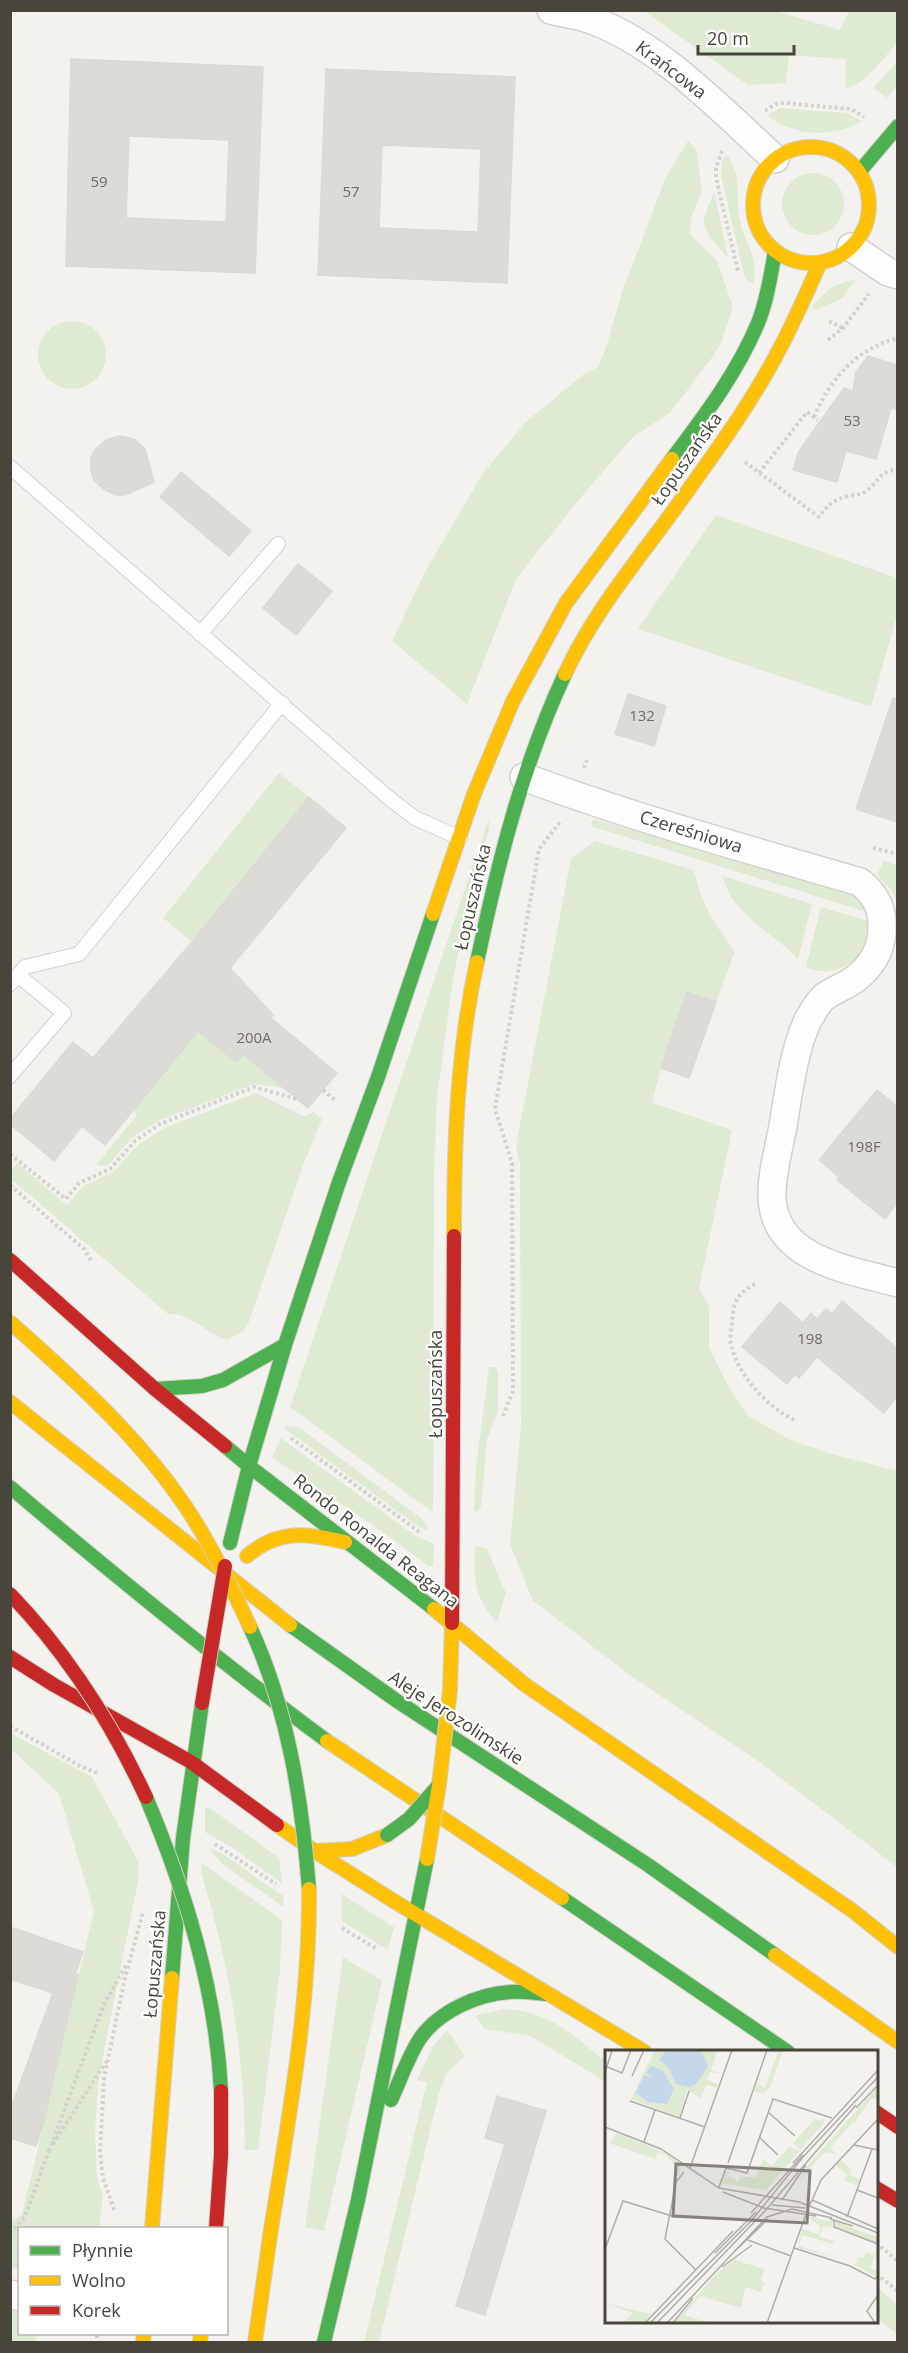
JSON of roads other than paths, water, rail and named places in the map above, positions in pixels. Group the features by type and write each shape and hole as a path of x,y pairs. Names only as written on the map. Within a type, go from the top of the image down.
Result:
{"main road":[{"path":"860,171 897,126"},
{"path":"799,148 826,149 849,161 860,171 868,196 869,210 866,224 851,247 837,257 820,263 796,262 775,251 759,234 752,199 759,177 775,159 799,148"},
{"name":"Łopuszańska","path":"249,1467 285,1345 339,1182 382,1066 474,794 513,701 566,603 598,555 720,395 744,354 759,321 775,251"},
{"name":"Łopuszańska","path":"452,1623 454,1146 461,1063 470,998 487,911 506,836 524,777 550,706 576,650 620,582 741,413 779,351 820,263"},
{"name":"Rondo Ronalda Reagana","path":"10,1260 155,1389 249,1467 452,1623 450,1690 439,1785 417,1915"},
{"path":"10,1322 112,1416 156,1467 193,1519 234,1591 258,1645 281,1710 294,1763 309,1880 309,1954 302,2024 255,2343"},
{"path":"155,1389 202,1386 223,1380 285,1345"},
{"name":"Aleje Jerozolimskie","path":"10,1402 307,1638 397,1701 648,1865 897,2042"},
{"path":"220,1588 249,1467"},
{"path":"10,1487 225,1665 352,1759 484,1845 785,2050"},
{"path":"220,1588 247,1556 267,1540 291,1535 317,1536 350,1543"},
{"name":"Łopuszańska","path":"152,2227 183,1838 220,1588"},
{"path":"10,1594 54,1645 108,1725 136,1778 160,1832 176,1877 206,1981 216,2034 221,2123 220,2183 216,2227"},
{"path":"452,1623 524,1684 853,1911 897,1947"},
{"path":"10,1657 31,1671 135,1728 193,1764 314,1851 642,2050"},
{"path":"314,1851 345,1851 368,1846 404,1825 439,1785"},
{"path":"324,2343 358,2200 417,1915"},
{"path":"371,2140 416,2048 426,2031 441,2018 481,1998 507,1991 552,1994"},
{"path":"878,2113 897,2127"},
{"path":"878,2189 897,2201"}],"street":[{"name":"Krańcowa","path":"551,10 583,17 651,51 710,100 775,159"},
{"path":"851,247 888,272 897,275"},
{"name":"Czereśniowa","path":"524,777 632,814 860,882 872,891 882,915 883,936 877,955 859,977 822,998 809,1019 800,1041 789,1090 772,1183 772,1200 777,1221 783,1231 804,1253 833,1265 897,1283"}],"lane":[{"path":"10,467 390,799 415,818 459,838"},
{"path":"200,634 278,544"},
{"path":"10,1076 64,1013 14,980 25,967 79,954 282,703"}]}
